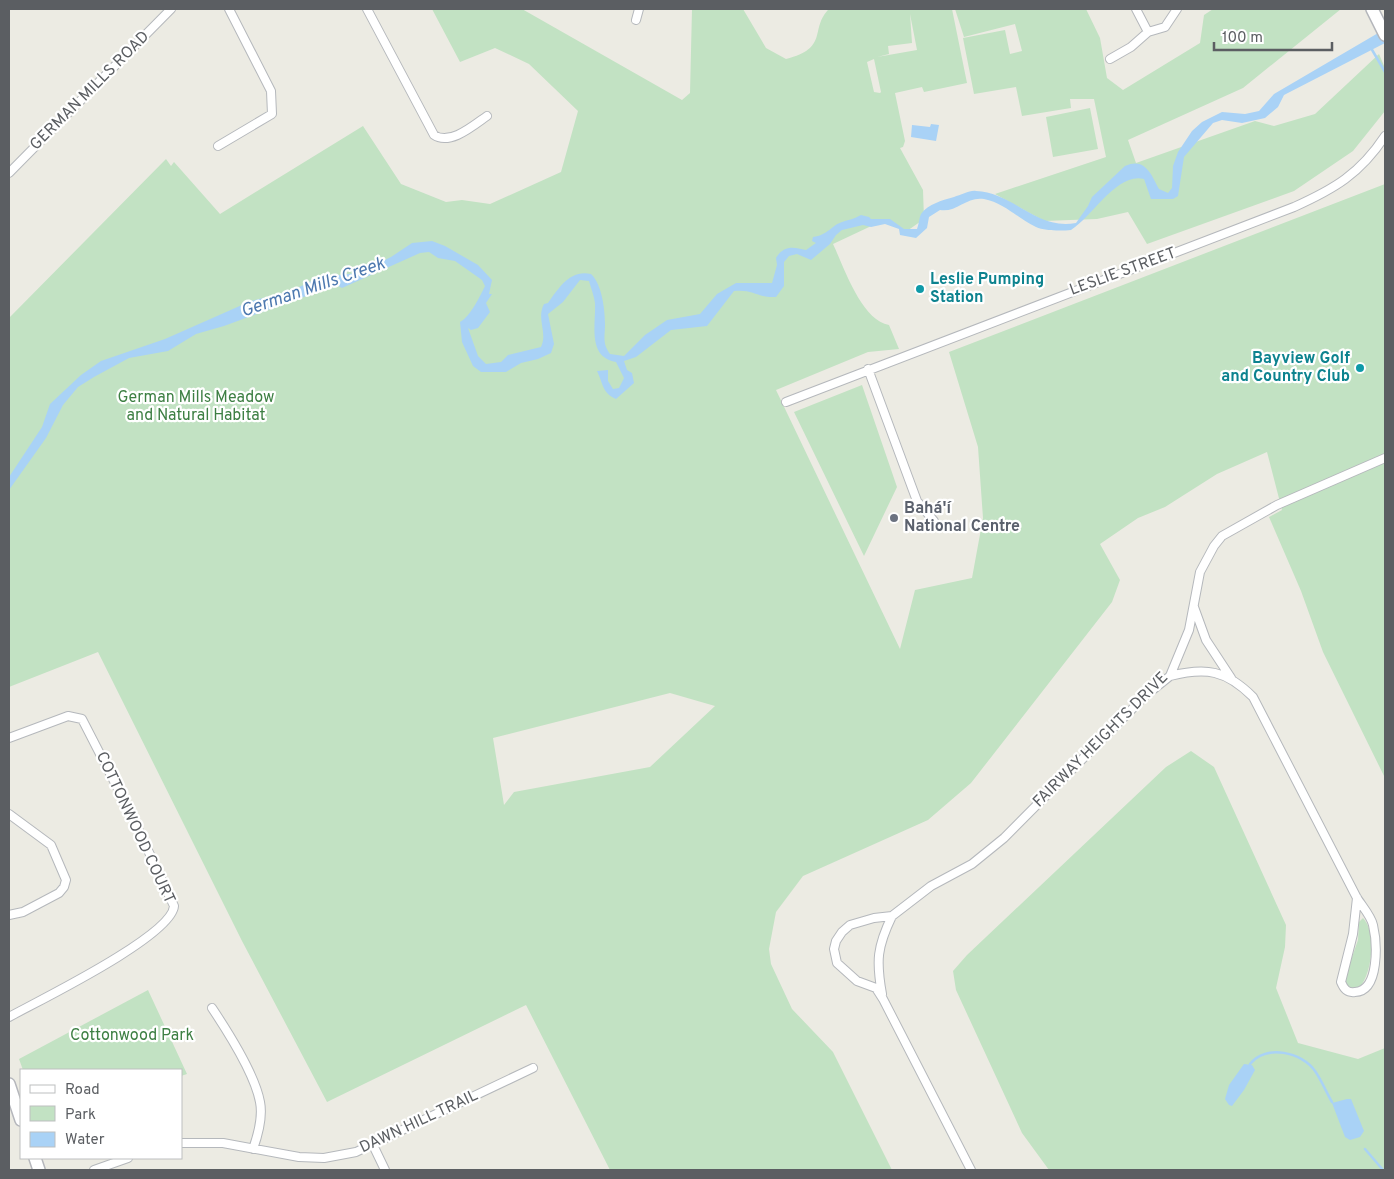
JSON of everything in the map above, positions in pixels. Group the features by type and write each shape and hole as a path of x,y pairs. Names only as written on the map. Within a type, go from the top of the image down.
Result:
{"main road":[{"path":"1372,9 1385,35"},
{"path":"9,1084 20,1117"}],"street":[{"name":"GERMAN MILLS ROAD","path":"9,173 171,9"},
{"path":"218,146 272,114 271,91 229,9"},
{"path":"368,9 434,135 440,139 448,139 487,116"},
{"path":"636,20 639,9"},
{"path":"1136,9 1148,32"},
{"path":"1110,59 1131,47 1148,32 1165,27 1177,9"},
{"name":"LESLIE STREET","path":"786,402 1300,204 1333,189 1350,177 1372,156 1385,136"},
{"path":"868,369 917,502 934,521"},
{"name":"FAIRWAY HEIGHTS DRIVE","path":"883,999 877,967 882,937 892,916 931,886 961,872 1004,838 1145,696 1170,676 1189,630 1200,572 1214,546 1222,536 1277,505 1385,458"},
{"path":"1193,605 1206,640 1234,681"},
{"path":"1170,676 1205,670 1216,672 1234,681 1253,697 1357,898 1373,923 1376,962 1369,985 1361,992 1350,993 1341,982 1353,934 1357,898"},
{"name":"COTTONWOOD COURT","path":"9,738 68,716 82,719 132,816 174,906 169,918 127,953 9,1017"},
{"path":"9,814 51,845 66,880 64,887 59,893 23,912 9,915"},
{"name":"FAIRWAY HEIGHTS DRIVE","path":"892,916 874,918 850,925 836,940 834,949 837,963 842,970 857,982 876,988 971,1170"},
{"path":"212,1008 226,1030 258,1093 261,1104 260,1117 253,1149"},
{"name":"DAWN HILL TRAIL","path":"182,1143 224,1142 299,1157 324,1158 356,1152 533,1068"},
{"path":"373,1145 385,1170"},
{"path":"94,1170 125,1159"}],"green space":[{"name":"German Mills Meadow and Natural Habitat","path":"432,9 522,9 682,100 690,93 692,9 743,9 766,48 786,59 800,55 814,44 823,16 829,9 952,9 967,83 924,92 922,87 895,93 905,141 903,147 900,148 923,190 924,219 907,231 884,220 833,244 848,278 862,303 879,321 889,325 899,349 868,352 776,390 900,649 915,590 972,578 983,518 978,447 949,352 1385,184 1385,778 1323,652 1301,591 1269,517 1282,510 1267,452 1217,474 1165,507 1138,518 1100,544 1120,580 1112,602 971,783 928,820 803,876 776,912 769,949 771,964 792,1009 833,1052 892,1170 610,1170 526,1005 327,1102 242,941 98,652 9,687 9,318 166,159 171,166 174,162 220,214 363,126 401,184 446,202 462,200 490,204 561,172 578,111 529,64 495,48 460,62","holes":["910,14 917,50 877,57 889,54 888,46 912,43","874,59 880,93 874,92 867,62","670,693 715,706 650,767 514,792 504,805 493,738"]},
{"path":"955,9 1086,9 1100,38 1107,78 1123,90 1200,43 1204,15 1213,9 1341,9 1243,88 1128,140 1136,163 1255,121 1274,126 1315,114 1379,54 1385,68 1385,111 1353,151 1294,191 1147,244 1128,212 1097,219 1044,221 995,194 1106,157 1094,99 1070,99 1071,108 1022,116 1016,87 974,94 963,38 1005,30 1010,54 1022,51 1015,24 964,37"},
{"path":"1090,108 1098,149 1053,157 1046,117"},
{"path":"862,385 897,487 864,556 794,412"},
{"path":"1191,751 1214,767 1286,925 1285,947 1276,988 1298,1043 1358,1059 1385,1048 1385,1170 1049,1170 1022,1133 956,990 953,971 967,955 1166,767"},
{"path":"1363,918 1370,933 1370,964 1359,988 1348,988 1345,984 1345,977 1358,940 1359,922"},
{"name":"Cottonwood Park","path":"148,990 187,1074 182,1076 182,1069 23,1069 19,1059"}],"water":[{"name":"German Mills Creek","path":"1385,29 1385,43 1284,95 1278,107 1265,118 1242,123 1222,120 1213,123 1184,157 1178,196 1173,199 1151,199 1144,179 1134,179 1124,182 1115,188 1071,230 1040,228 1029,224 992,201 978,199 951,209 940,210 929,217 927,228 916,238 900,235 899,229 885,224 871,227 863,225 842,230 830,244 811,260 797,254 789,256 784,262 784,286 776,297 746,291 734,291 707,326 671,330 636,357 624,361 627,370 632,373 634,383 616,399 605,391 597,371 608,370 608,381 613,389 619,388 624,378 616,362 607,359 597,347 594,330 595,303 589,281 580,280 563,302 548,314 554,344 551,353 538,359 521,363 506,372 481,372 473,366 462,342 460,322 471,311 481,295 485,286 482,280 455,261 438,258 429,252 420,253 342,288 335,284 326,284 309,295 224,326 196,334 168,351 129,358 94,377 78,387 63,405 46,438 9,490 9,477 42,427 50,404 81,375 101,361 165,339 251,301 291,291 320,277 358,273 391,257 412,243 432,241 445,246 478,265 492,280 489,294 492,294 486,303 490,312 478,328 471,330 468,328 478,356 486,364 501,362 508,355 541,347 543,336 541,315 544,304 548,303 566,281 577,274 584,273 591,274 598,284 604,312 604,336 607,350 610,354 624,356 645,335 667,320 700,314 717,294 736,283 772,283 777,265 776,258 782,251 789,248 806,250 816,243 812,241 813,237 822,234 838,223 861,215 871,219 890,219 904,229 917,229 921,214 932,205 974,191 989,193 1002,198 1049,222 1062,224 1076,223 1092,197 1125,166 1132,164 1142,165 1146,168 1159,189 1168,193 1172,188 1173,166 1178,152 1192,131 1202,122 1222,112 1245,114 1259,111 1274,94"},
{"path":"931,124 939,125 936,141 911,137 912,125 930,127"},
{"path":"1244,1064 1252,1065 1255,1070 1232,1106 1225,1099 1229,1085"},
{"path":"1351,1099 1364,1131 1360,1137 1350,1140 1345,1137 1332,1103"}],"waterway":[{"path":"1371,48 1385,72"},
{"path":"1250,1064 1257,1058 1274,1052 1293,1055 1302,1059 1315,1071 1332,1102"},
{"path":"1365,1149 1383,1170"}],"place":[{"name":"Leslie Pumping Station","path":"920,289"},
{"name":"Bayview Golf and Country Club","path":"1360,368"},
{"name":"Bahá'í National Centre","path":"894,518"}]}
